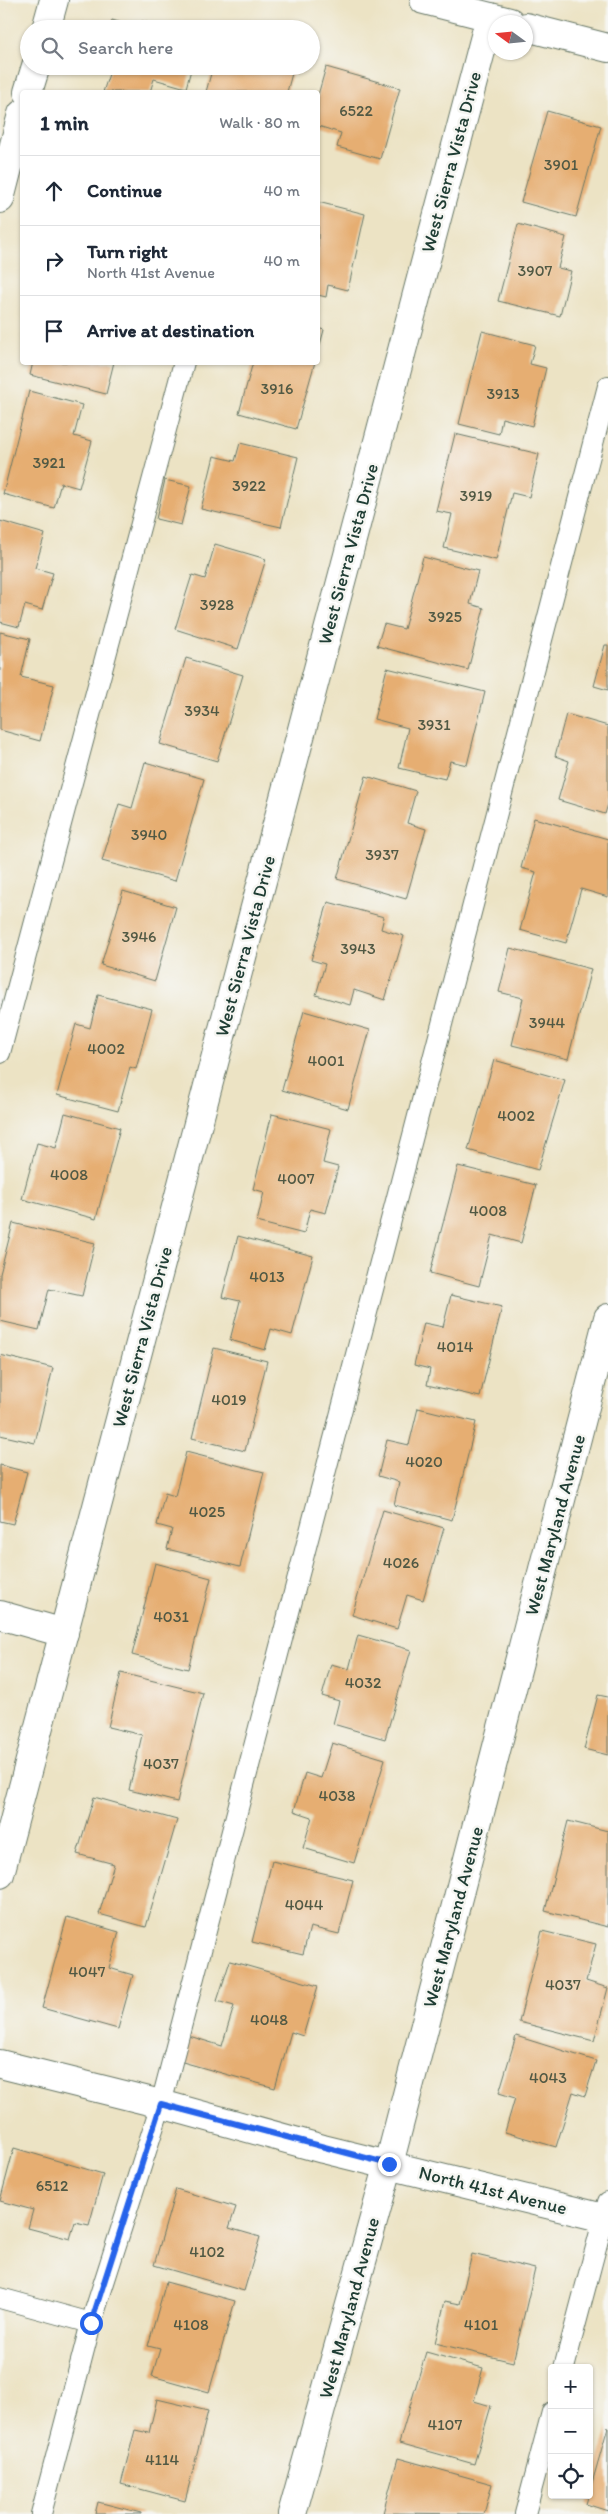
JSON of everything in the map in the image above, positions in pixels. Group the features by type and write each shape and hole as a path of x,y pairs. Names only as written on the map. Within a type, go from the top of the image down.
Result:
{"street":[{"path":"48,20 54,0"},
{"path":"424,0 488,17"},
{"path":"533,28 608,48"},
{"name":"West Sierra Vista Drive","path":"0,1874 489,60"},
{"path":"29,90 33,75"},
{"path":"0,199 20,129"},
{"name":"West Maryland Avenue","path":"292,2514 389,2164 608,1318"},
{"path":"0,1616 64,1633"},
{"name":"North 41st Avenue","path":"0,2064 389,2164 606,2213"}],"lane":[{"path":"0,1053 183,365"},
{"path":"41,2514 91,2323 161,2104 608,386"},
{"path":"565,2364 606,2213"},
{"path":"0,2298 91,2323"},
{"path":"525,2514 548,2427"}],"building":[{"path":"326,67 400,88 380,159 337,147 341,133 320,127 319,90"},
{"path":"109,75 190,75 186,88 154,79 151,90 104,90"},
{"path":"211,75 292,75 288,90 207,90"},
{"path":"547,111 601,126 576,217 521,202"},
{"path":"320,203 365,214 348,290 328,285 326,297 320,296"},
{"path":"518,224 566,237 558,268 571,271 560,316 498,301"},
{"path":"320,329 324,330 320,345"},
{"path":"482,331 535,345 530,364 546,368 532,426 502,418 499,434 459,424"},
{"path":"32,365 113,365 106,394 30,375"},
{"path":"252,365 314,365 296,429 239,413"},
{"path":"29,391 82,405 74,436 92,441 79,488 61,483 54,508 3,494"},
{"path":"455,434 539,454 529,497 512,493 496,560 444,548 452,514 436,511"},
{"path":"240,443 298,457 281,527 201,509 214,456 235,461"},
{"path":"165,480 191,486 181,525 156,519"},
{"path":"0,521 45,534 35,568 53,573 42,610 25,605 19,627 0,622"},
{"path":"215,544 266,559 238,649 175,629 192,575 205,579"},
{"path":"423,557 478,571 470,604 484,608 468,670 377,646 384,624 404,629"},
{"path":"0,632 30,639 21,677 54,685 40,741 0,730"},
{"path":"605,645 608,645 608,690 594,686"},
{"path":"186,658 243,675 217,761 160,744"},
{"path":"387,668 485,692 467,765 450,761 445,779 399,768 408,728 374,719"},
{"path":"566,714 608,726 608,804 605,814 558,800 569,761 555,756"},
{"path":"145,762 204,779 175,881 102,861 119,804 132,808"},
{"path":"366,776 416,791 407,823 426,829 406,899 337,879"},
{"path":"534,818 608,839 608,897 581,889 566,943 520,930 536,872 521,868"},
{"path":"123,891 176,907 155,981 101,965"},
{"path":"328,902 384,917 381,929 404,936 385,1000 354,990 350,1005 316,995 325,964 311,960"},
{"path":"510,948 591,969 568,1059 512,1045 523,998 499,992"},
{"path":"98,995 152,1009 136,1069 130,1067 118,1111 57,1095 76,1024 90,1028"},
{"path":"304,1011 370,1030 348,1109 282,1090"},
{"path":"494,1060 565,1080 538,1170 468,1150"},
{"path":"65,1113 120,1128 96,1219 22,1199 37,1143 56,1148"},
{"path":"272,1114 331,1129 323,1163 338,1167 326,1213 310,1209 304,1234 257,1222 264,1192 253,1189"},
{"path":"458,1166 536,1185 521,1243 492,1235 479,1286 430,1273"},
{"path":"13,1223 95,1243 82,1296 49,1289 39,1330 0,1321 0,1274"},
{"path":"238,1236 313,1256 292,1335 271,1329 265,1350 230,1340 240,1301 222,1297"},
{"path":"451,1295 502,1307 480,1397 427,1385 430,1369 414,1365 424,1323 443,1327"},
{"path":"214,1348 267,1361 245,1451 192,1438"},
{"path":"0,1355 53,1368 35,1443 0,1435"},
{"path":"418,1408 476,1422 452,1520 394,1505 399,1482 378,1476 387,1440 409,1445"},
{"path":"186,1452 264,1472 240,1567 167,1549 172,1529 157,1525 165,1493 175,1496"},
{"path":"0,1465 27,1472 13,1524 0,1521"},
{"path":"383,1510 444,1528 423,1600 407,1595 397,1629 352,1615"},
{"path":"155,1563 211,1578 188,1669 132,1655"},
{"path":"358,1635 411,1650 385,1739 333,1724 339,1701 322,1696 331,1664 349,1669"},
{"path":"121,1673 203,1693 177,1802 129,1790 142,1735 108,1727"},
{"path":"598,1695 608,1697 608,1755 584,1749"},
{"path":"332,1743 385,1759 354,1863 303,1848 312,1817 294,1811 305,1773 321,1778"},
{"path":"94,1797 177,1820 146,1927 99,1914 114,1864 77,1854"},
{"path":"568,1821 608,1831 608,1927 545,1911"},
{"path":"272,1861 353,1880 339,1934 310,1927 303,1954 252,1942"},
{"path":"67,1917 119,1932 109,1968 133,1975 118,2029 42,2008"},
{"path":"542,1931 596,1944 586,1981 608,1988 594,2041 519,2022"},
{"path":"230,1961 318,1986 303,2036 291,2032 275,2088 179,2061 186,2035 222,2046 234,2006 217,2001"},
{"path":"516,2036 596,2061 585,2096 573,2092 556,2147 505,2132 515,2098 499,2093"},
{"path":"14,2148 103,2174 89,2225 75,2222 70,2239 28,2228 33,2210 0,2201"},
{"path":"176,2189 236,2207 229,2228 260,2237 244,2291 154,2265"},
{"path":"472,2254 535,2269 513,2362 435,2343 445,2301 460,2304"},
{"path":"166,2282 235,2301 209,2392 152,2376 160,2349 148,2346"},
{"path":"426,2352 483,2368 474,2401 491,2406 474,2464 399,2443"},
{"path":"157,2399 208,2411 185,2501 121,2484 135,2430 149,2433"},
{"path":"608,2427 608,2511 586,2504 587,2499 593,2499 593,2480"},
{"path":"398,2458 492,2484 484,2514 383,2513"},
{"path":"98,2502 141,2513 141,2514 95,2514"}],"route":[{"path":"91,2323 161,2104 389,2164"}]}
